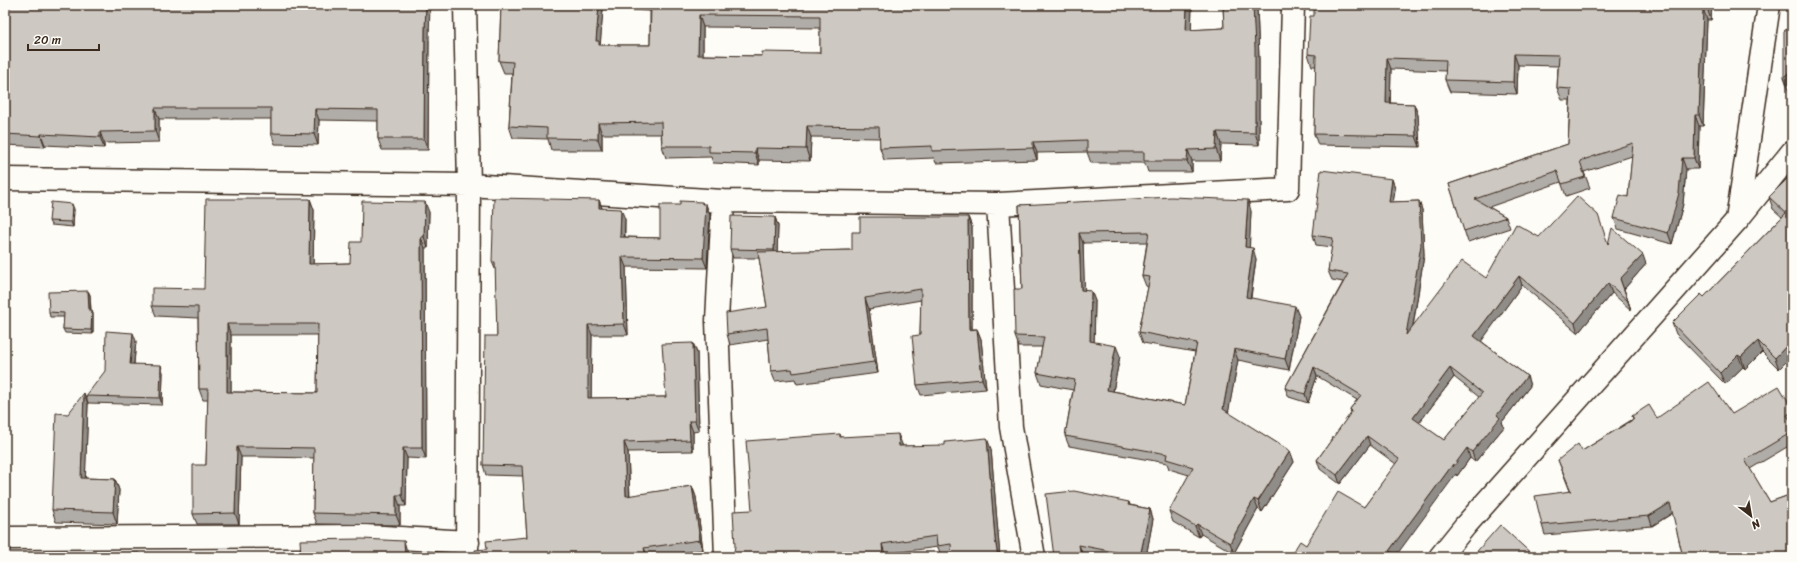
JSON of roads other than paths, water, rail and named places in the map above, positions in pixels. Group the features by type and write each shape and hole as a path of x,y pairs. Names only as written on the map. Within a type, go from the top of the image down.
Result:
{"street":[{"path":"5,538 366,536 468,549 469,185 465,5"},
{"path":"510,195 723,201 998,204 1288,189 1293,5"},
{"path":"1737,220 1769,5"},
{"path":"1440,557 1465,526 1737,220 1792,152"},
{"path":"5,179 469,185 723,201"},
{"path":"998,204 1125,183"},
{"path":"723,201 717,321 726,557"},
{"path":"998,204 1011,427 1034,557"}]}
